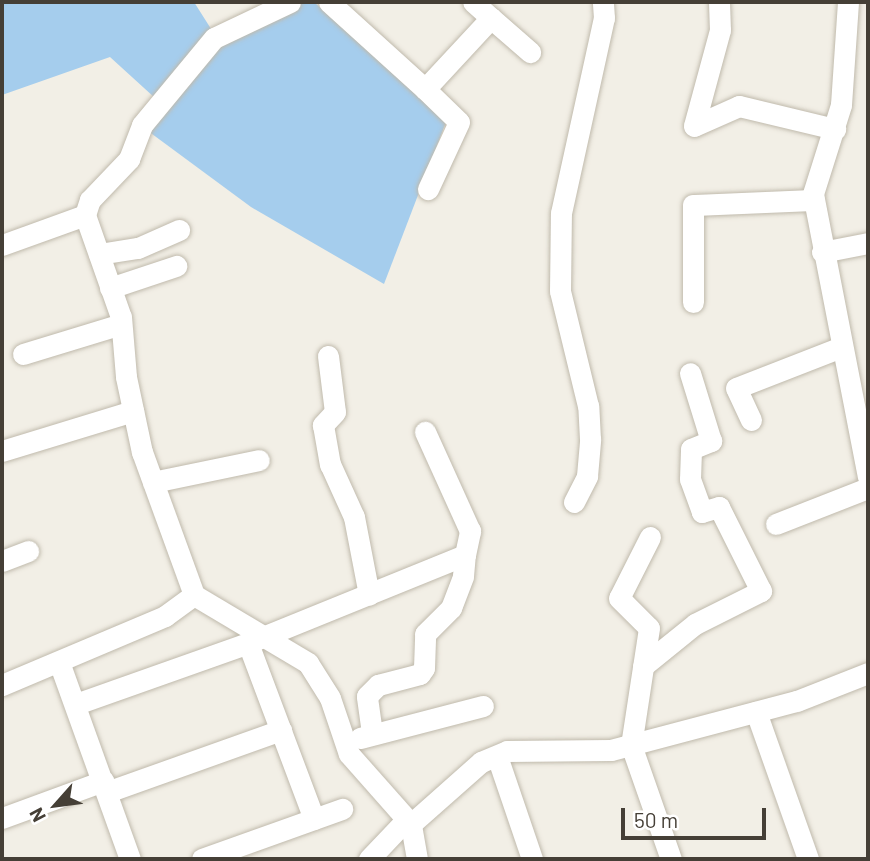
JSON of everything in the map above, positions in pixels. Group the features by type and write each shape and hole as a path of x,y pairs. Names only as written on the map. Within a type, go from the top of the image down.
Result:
{"street":[{"path":"290,2 214,38 142,125 130,159 90,200 85,215 121,324 133,411 153,482 194,595 256,640 308,663 320,677 346,746 409,821 417,859"},
{"path":"329,2 459,122 428,189"},
{"path":"473,2 530,52"},
{"path":"574,502 587,476 590,439 588,406 560,291 561,213 604,18 603,2"},
{"path":"719,2 720,30 694,125 738,106 835,129"},
{"path":"848,2 841,105 835,129 820,163 814,200 841,347 859,392 868,477"},
{"path":"425,89 491,18"},
{"path":"693,302 693,205 814,200"},
{"path":"2,245 85,215"},
{"path":"99,254 138,248 179,230"},
{"path":"822,252 868,243"},
{"path":"110,288 176,266"},
{"path":"23,355 121,324"},
{"path":"751,420 736,388 841,347"},
{"path":"328,356 335,412 323,425 330,464 354,517 369,595"},
{"path":"643,666 695,624 761,591 719,507 702,512 690,479 691,449 711,441 690,373"},
{"path":"2,451 133,411"},
{"path":"372,733 366,696 378,685 420,674 425,668 425,634 451,608 463,576 470,531 426,456 425,432"},
{"path":"153,482 259,460"},
{"path":"775,524 868,488"},
{"path":"650,537 619,598 649,628 631,744 671,859"},
{"path":"2,561 28,551"},
{"path":"76,704 256,640 465,555"},
{"path":"2,685 59,662 99,641 165,616 194,595"},
{"path":"256,640 281,730 314,819"},
{"path":"59,662 130,859"},
{"path":"369,859 409,821 481,762 497,756 631,744 756,712 868,673"},
{"path":"346,746 372,733 483,706"},
{"path":"756,712 808,859"},
{"path":"2,818 281,730"},
{"path":"497,756 532,859"},
{"path":"202,859 342,809"}],"water":[{"path":"2,2 194,2 213,32 155,98 110,57 2,95"},
{"path":"303,2 314,2 446,122 384,284 251,207 148,131 216,44"}]}
